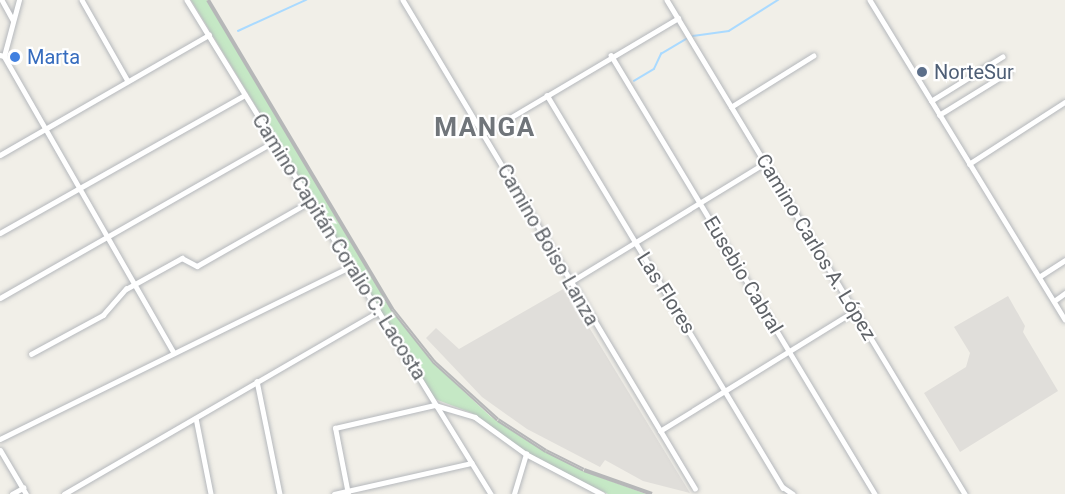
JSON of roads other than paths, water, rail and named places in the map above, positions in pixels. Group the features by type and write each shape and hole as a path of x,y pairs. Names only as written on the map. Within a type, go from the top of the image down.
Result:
{"street":[{"path":"10,0 3,2 14,20"},
{"path":"19,0 2,56 174,353"},
{"path":"81,0 128,81"},
{"name":"Camino Capitán Coralio C. Lacosta","path":"187,0 349,267 491,494"},
{"name":"Camino Boiso Lanza","path":"403,0 569,283 695,488"},
{"name":"Camino Carlos A. López","path":"667,0 965,494"},
{"path":"870,0 1065,319"},
{"path":"483,134 611,55 678,18"},
{"path":"0,155 209,35"},
{"name":"Eusebio Cabral","path":"611,55 875,494"},
{"path":"731,107 813,56"},
{"path":"931,101 1002,57"},
{"path":"939,115 1009,72"},
{"path":"0,233 245,94"},
{"name":"Las Flores","path":"547,95 787,491 793,494"},
{"path":"969,164 1065,102"},
{"path":"0,298 274,142"},
{"path":"569,283 765,164"},
{"path":"31,354 104,315 134,284 184,257 197,266 310,201"},
{"path":"1039,277 1065,260"},
{"path":"0,439 349,267"},
{"path":"1054,301 1065,293"},
{"path":"660,430 856,310"},
{"path":"64,494 378,312"},
{"path":"257,381 280,494"},
{"path":"347,493 335,428 435,405 469,414 526,454 602,494"},
{"path":"196,418 211,494"},
{"path":"0,450 25,491 12,494"},
{"path":"514,494 526,454"},
{"path":"334,494 472,464"}],"waterway":[{"path":"238,31 306,0"},
{"path":"693,36 729,31 778,0"},
{"path":"634,81 654,69 661,54 686,39"}],"railway":[{"path":"208,0 392,309 434,362 498,420 546,451 584,470 652,494"}],"place":[{"name":"Marta","path":"15,57"},
{"name":"NorteSur","path":"922,72"}],"district":[{"name":"MANGA","path":"485,128"}]}
